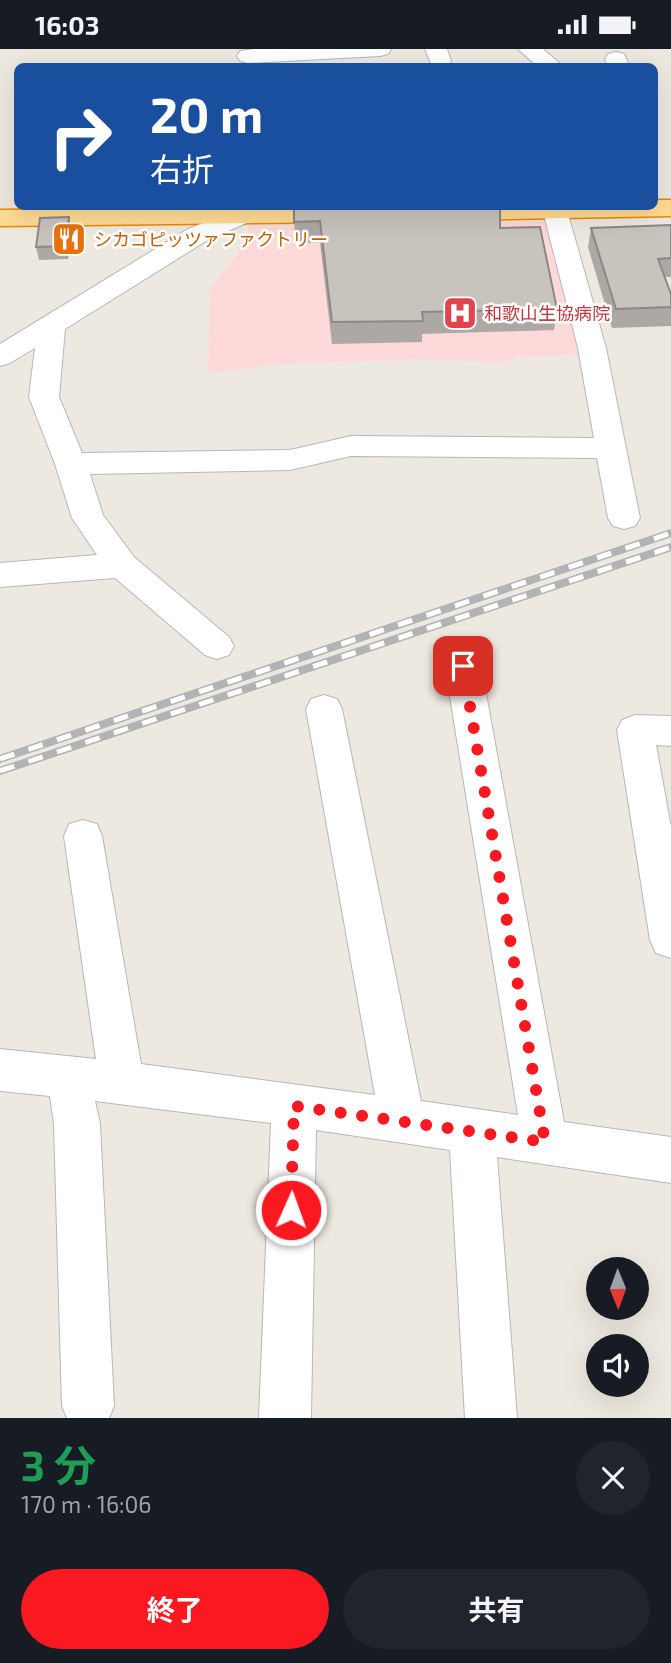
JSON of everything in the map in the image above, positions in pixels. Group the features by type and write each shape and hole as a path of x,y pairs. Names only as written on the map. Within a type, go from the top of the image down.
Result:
{"highway":[{"path":"422,213 537,210"},
{"path":"0,218 244,211 368,213"}],"street":[{"path":"248,57 380,49"},
{"path":"529,49 547,63"},
{"path":"575,210 592,348 624,518"},
{"path":"0,357 197,235 244,211"},
{"path":"51,327 44,397 71,464 88,518 122,565 217,646"},
{"path":"71,464 290,460 351,446 611,448"},
{"path":"0,575 122,565"},
{"path":"463,666 545,1142"},
{"path":"324,709 402,1120"},
{"path":"671,731 635,730 671,940"},
{"path":"83,836 122,1084"},
{"path":"0,1070 402,1120 671,1160"},
{"path":"69,1077 77,1124 88,1406"},
{"path":"285,1418 294,1106"},
{"path":"472,1131 491,1418"}],"shaded area":[{"name":"和歌山生協病院","path":"553,221 581,355 518,357 506,362 414,359 283,364 208,373 210,288 245,244 249,226"}],"building":[{"path":"294,210 500,210 500,228 540,227 557,309 422,312 423,321 332,322 320,221 294,222"},
{"path":"69,217 65,246 36,247 40,218"},
{"path":"671,225 671,258 658,259 671,294 671,307 616,309 591,228"}],"railway":[{"path":"0,759 671,533"},
{"path":"0,771 671,547"}],"place":[{"name":"シカゴピッツァファクトリー","path":"69,239"},
{"name":"和歌山生協病院","path":"460,313"}],"route":[{"path":"291,1210 294,1106 545,1142 463,666"}]}
